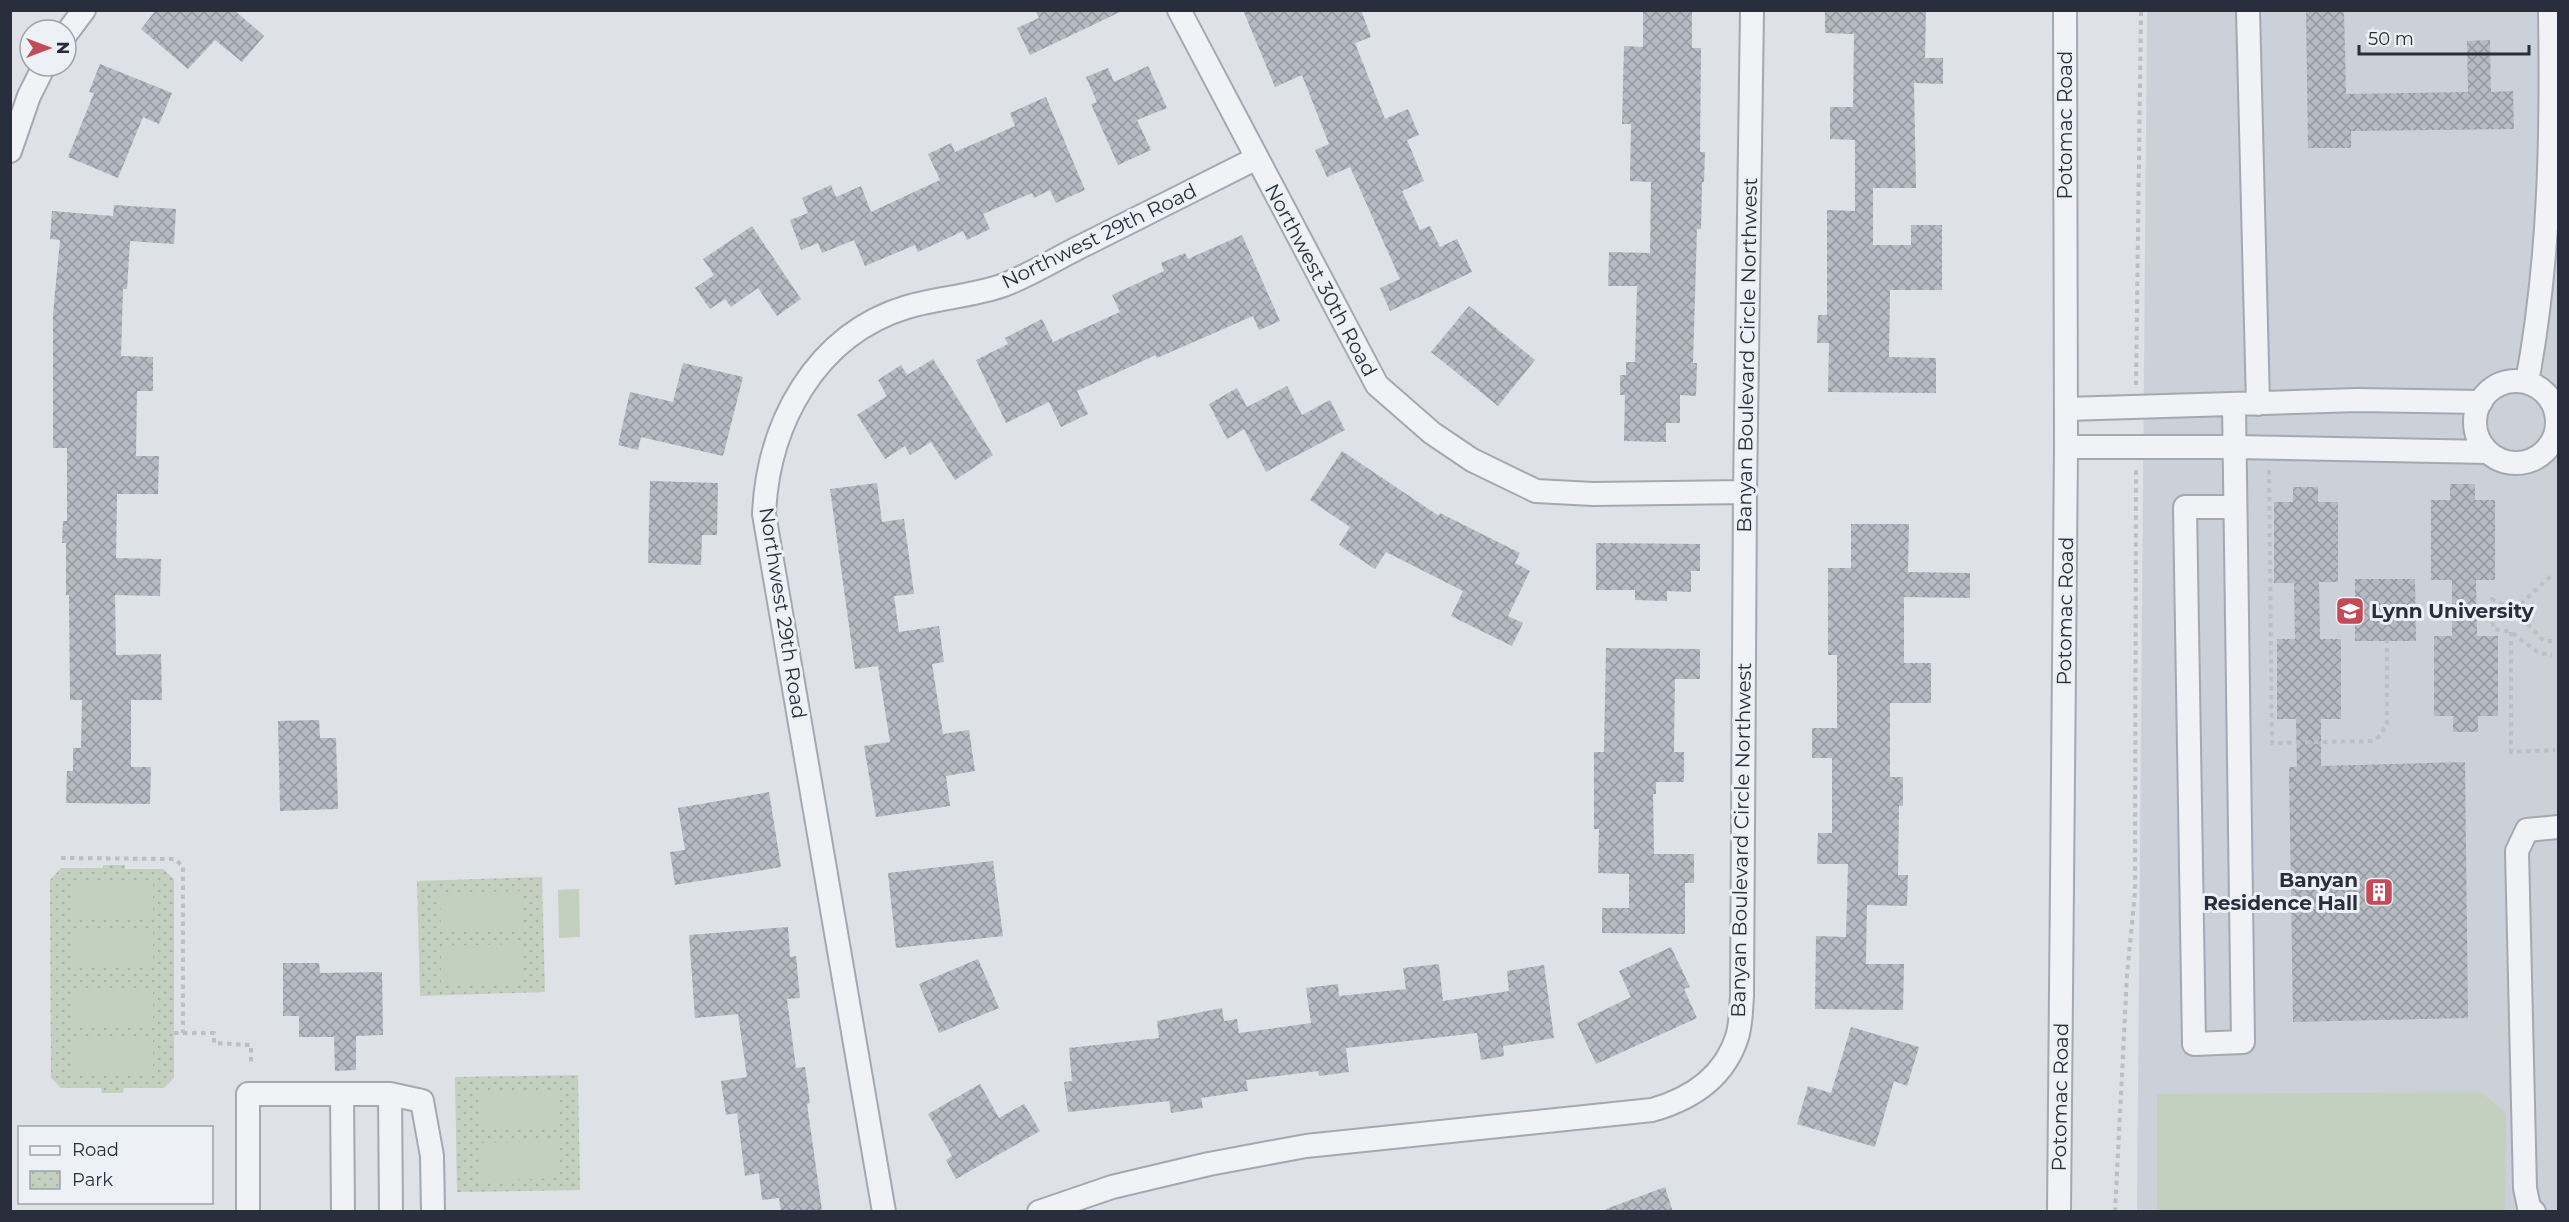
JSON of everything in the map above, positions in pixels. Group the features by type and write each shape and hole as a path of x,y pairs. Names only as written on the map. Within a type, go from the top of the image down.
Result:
{"street":[{"name":"Northwest 30th Road","path":"1179,10 1377,385 1432,434 1472,460 1536,491 1593,494 1745,492"},
{"name":"Banyan Boulevard Circle Northwest","path":"1039,1212 1122,1185 1209,1164 1306,1146 1652,1110 1681,1100 1711,1080 1728,1058 1738,1036 1742,996 1745,492 1752,10"},
{"name":"Potomac Road","path":"2059,1212 2066,447 2065,10"},
{"path":"2248,10 2258,404"},
{"path":"2527,382 2540,306 2549,188 2552,104 2550,10"},
{"path":"10,151 29,96 38,78"},
{"name":"Northwest 29th Road","path":"884,1212 764,514 768,471 776,438 798,392 813,372 843,341 871,321 906,308 1004,285 1257,158"},
{"path":"2066,447 2235,447 2488,452 2512,463 2538,457 2555,436 2558,423 2555,410 2549,397 2540,388 2527,382 2514,381 2500,384 2489,391 2476,415 2476,428 2488,452"},
{"path":"2066,410 2357,400 2481,402"},
{"path":"2234,405 2243,1042 2194,1044 2185,507 2235,507"},
{"path":"2534,1212 2529,1207 2525,1188 2517,851 2527,830 2559,827"},
{"path":"248,1212 248,1094 390,1094 422,1101 432,1156 432,1212"},
{"path":"342,1094 343,1212"},
{"path":"390,1094 391,1212"}],"path":[{"path":"2136,396 2141,10"},
{"path":"2115,1212 2127,975 2135,892 2136,466 2147,466"},
{"path":"2269,468 2272,743 2372,741 2380,736 2387,723 2387,641"},
{"path":"2514,610 2551,576"},
{"path":"2552,641 2544,641 2514,610 2492,599 2493,629 2511,632 2539,653 2552,655"},
{"path":"2511,632 2511,752 2555,750"},
{"path":"60,858 174,860 183,866 183,1033"},
{"path":"174,1033 214,1033 214,1043 251,1045 251,1062"}],"shaded area":[{"name":"Lynn University","path":"2147,11 2558,11 2558,1211 2137,1211"}],"green space":[{"path":"103,865 125,865 125,869 163,869 174,879 174,1078 164,1088 124,1088 123,1093 102,1093 101,1088 61,1088 51,1078 50,880 61,868 103,868"},
{"path":"542,877 545,992 420,996 417,881"},
{"path":"72,881 153,881 153,918 72,918"},
{"path":"579,889 580,937 559,938 558,890"},
{"path":"521,891 521,930 441,931 440,893"},
{"path":"153,930 153,967 73,968 73,931"},
{"path":"521,944 522,982 441,984 441,946"},
{"path":"73,988 153,988 153,1026 73,1026"},
{"path":"73,1038 153,1038 153,1075 73,1075"},
{"path":"578,1075 580,1190 457,1192 455,1077"},
{"path":"558,1090 559,1127 479,1129 478,1092"},
{"path":"2481,1092 2506,1113 2505,1211 2157,1211 2157,1094"},
{"path":"559,1141 560,1178 480,1181 479,1143"}],"building":[{"path":"156,10 234,10 264,36 242,62 215,40 188,69 141,29"},
{"path":"1035,10 1124,10 1030,55 1017,28 1039,18"},
{"path":"1243,10 1361,10 1371,37 1355,43 1385,119 1408,109 1419,135 1407,140 1424,181 1402,191 1420,230 1430,226 1440,247 1457,239 1472,272 1390,311 1380,288 1400,279 1350,167 1327,177 1315,150 1329,144 1302,75 1275,87"},
{"path":"1643,10 1692,10 1692,48 1701,48 1700,152 1705,152 1701,229 1697,229 1693,363 1697,363 1696,396 1680,395 1680,423 1666,423 1666,442 1624,441 1625,395 1620,395 1620,375 1626,375 1626,362 1635,362 1637,286 1608,286 1609,252 1650,253 1651,182 1630,181 1631,124 1622,124 1624,46 1643,47"},
{"path":"1825,10 1926,10 1925,58 1943,58 1943,84 1914,83 1916,188 1873,188 1873,245 1911,245 1911,225 1942,225 1942,290 1890,290 1889,357 1936,358 1936,393 1828,392 1829,343 1817,343 1818,315 1827,315 1827,210 1855,211 1855,140 1830,139 1830,107 1853,107 1854,34 1825,33"},
{"path":"2306,10 2344,10 2346,94 2468,92 2467,41 2490,40 2491,92 2513,91 2514,129 2351,131 2351,148 2308,148"},
{"path":"100,64 172,93 159,124 143,117 118,178 68,157 94,93 89,92"},
{"path":"1148,66 1167,108 1137,120 1151,150 1118,165 1091,104 1097,102 1086,77 1108,68 1114,82"},
{"path":"1046,97 1085,190 1056,203 1050,190 1034,198 1032,193 983,214 990,229 967,240 963,231 918,252 915,245 865,266 854,240 822,253 818,243 801,250 790,220 808,213 802,198 831,185 836,197 861,186 871,212 940,180 928,154 951,143 955,152 1015,126 1010,113"},
{"path":"114,205 176,209 174,244 130,241 127,289 123,289 121,356 153,357 153,391 137,391 136,456 159,456 158,494 117,494 116,558 161,559 160,596 115,595 116,655 161,654 162,700 131,700 131,767 151,767 150,804 66,803 67,771 73,771 73,748 81,748 82,700 70,700 69,595 66,595 66,543 62,543 63,521 67,521 67,448 53,448 53,314 60,240 50,239 52,211 113,216"},
{"path":"752,226 801,299 777,316 758,288 731,307 725,299 710,309 695,288 714,275 703,259"},
{"path":"1242,235 1280,321 1259,330 1253,316 1157,358 1156,355 1077,391 1088,414 1061,427 1049,402 1006,423 976,360 1008,344 1005,338 1042,319 1053,342 1120,312 1112,295 1164,271 1161,263 1185,253 1188,259"},
{"path":"1469,306 1535,360 1498,406 1431,352"},
{"path":"933,359 993,455 955,480 931,442 910,455 905,446 885,459 857,415 887,396 878,380 901,365 907,375"},
{"path":"683,363 743,377 723,456 641,437 638,450 618,445 630,392 673,402"},
{"path":"1287,386 1302,415 1330,400 1345,430 1266,472 1244,429 1227,439 1209,404 1237,388 1247,407"},
{"path":"1342,451 1439,516 1440,513 1520,553 1515,563 1530,571 1508,616 1523,623 1512,646 1451,616 1463,591 1386,552 1375,569 1339,545 1350,527 1310,500"},
{"path":"650,481 718,483 717,535 702,535 701,565 648,563"},
{"path":"877,483 882,522 904,519 914,594 894,596 899,632 939,626 944,662 932,664 943,734 969,730 975,771 946,776 950,806 876,817 864,746 890,742 878,666 855,669 830,489"},
{"path":"2450,484 2475,484 2475,500 2495,500 2495,580 2476,580 2477,636 2498,636 2498,716 2478,716 2478,732 2453,732 2453,716 2434,716 2434,636 2452,636 2452,580 2431,580 2431,500 2450,500"},
{"name":"Banyan Residence Hall","path":"2293,487 2318,487 2318,502 2338,502 2338,582 2319,582 2320,639 2341,639 2341,719 2321,719 2321,766 2465,762 2468,1018 2293,1022 2289,767 2297,767 2296,719 2277,719 2277,639 2295,639 2294,583 2274,583 2274,502 2293,502"},
{"path":"1851,524 1909,524 1908,572 1970,573 1970,598 1904,597 1904,663 1931,663 1931,703 1890,703 1890,777 1903,777 1903,806 1899,806 1898,875 1908,875 1907,906 1867,905 1866,964 1904,964 1903,1010 1815,1009 1816,936 1846,937 1848,864 1817,864 1818,833 1832,833 1832,758 1812,758 1812,728 1837,728 1837,655 1828,655 1828,568 1851,568"},
{"path":"1596,543 1700,544 1700,571 1691,571 1691,592 1667,591 1667,601 1635,600 1635,590 1596,590"},
{"path":"2355,579 2415,579 2416,641 2355,641"},
{"path":"1606,648 1700,649 1700,679 1675,679 1674,752 1684,752 1684,782 1656,782 1656,794 1653,794 1654,854 1694,854 1694,883 1685,883 1685,934 1602,933 1602,908 1629,908 1629,874 1598,873 1599,829 1594,829 1594,752 1604,752"},
{"path":"319,720 320,738 336,738 338,809 280,811 278,721"},
{"path":"769,792 781,867 675,885 670,852 685,850 678,808"},
{"path":"993,861 1003,936 896,948 888,873"},
{"path":"788,927 790,957 796,956 800,998 787,999 796,1068 805,1067 810,1103 807,1104 822,1210 812,1212 781,1212 779,1198 762,1200 759,1173 745,1176 737,1113 726,1115 721,1081 747,1077 738,1014 695,1018 689,935"},
{"path":"1671,947 1690,987 1684,989 1697,1018 1596,1064 1577,1023 1631,997 1619,971"},
{"path":"978,959 999,1008 939,1033 919,984"},
{"path":"283,963 319,963 320,973 382,972 383,1035 356,1036 356,1070 335,1071 334,1037 299,1037 299,1016 283,1016"},
{"path":"1439,964 1443,1001 1509,991 1507,971 1544,965 1554,1038 1503,1046 1504,1056 1481,1060 1477,1033 1346,1048 1349,1072 1319,1076 1318,1071 1246,1080 1248,1091 1201,1098 1203,1108 1171,1113 1169,1101 1068,1112 1064,1082 1072,1081 1069,1048 1159,1038 1157,1021 1222,1008 1224,1021 1237,1019 1239,1033 1311,1023 1306,988 1338,984 1339,996 1406,989 1403,968"},
{"path":"1851,1027 1919,1047 1907,1086 1894,1081 1875,1147 1797,1124 1808,1086 1831,1093"},
{"path":"980,1084 999,1118 1024,1104 1040,1131 956,1179 946,1160 952,1156 928,1114"},
{"path":"1665,1187 1673,1212 1607,1212 1606,1209"}],"place":[{"name":"Lynn University","path":"2350,611"},
{"name":"Banyan Residence Hall","path":"2379,892"}]}
